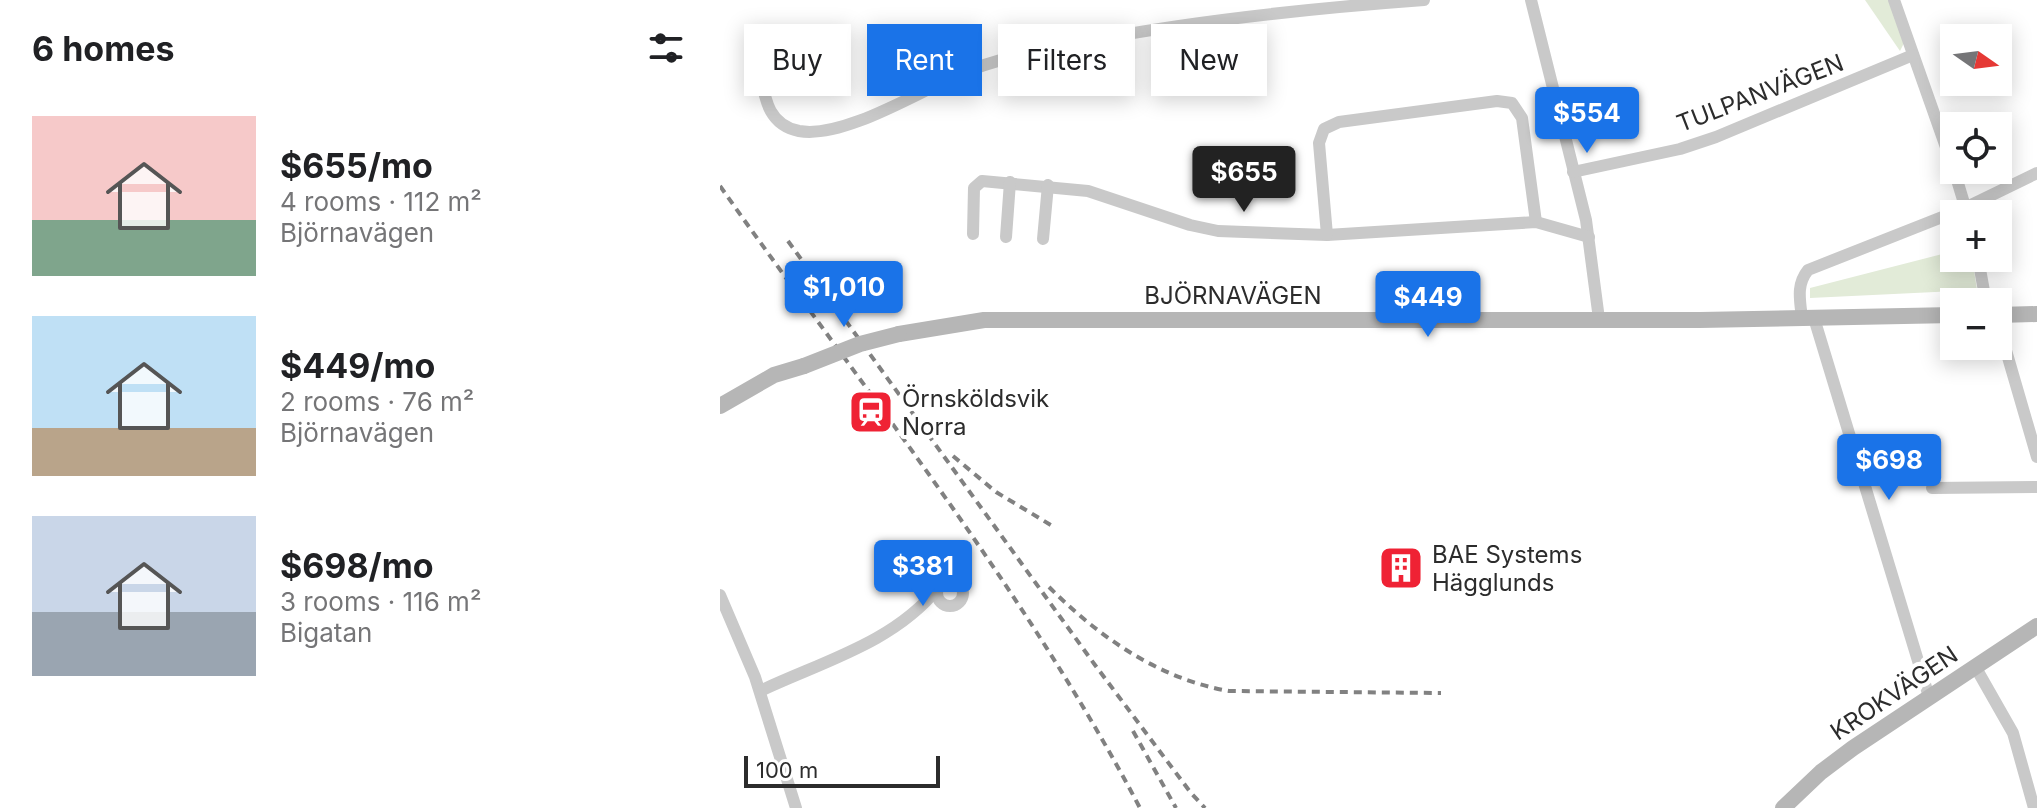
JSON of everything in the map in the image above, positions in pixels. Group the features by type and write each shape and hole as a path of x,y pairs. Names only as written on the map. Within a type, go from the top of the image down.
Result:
{"main road":[{"path":"2012,315 2037,314"},
{"name":"BJÖRNAVÄGEN","path":"720,406 774,375 860,344 899,334 984,320 1940,315"},
{"name":"KROKVÄGEN","path":"1783,808 1821,772 2037,626"}],"street":[{"path":"764,96 774,116 790,128 814,132 832,129 887,109 960,74 1062,46 1215,19 1424,0"},
{"path":"1531,0 1589,237 1599,319"},
{"path":"1894,0 1940,131"},
{"name":"TULPANVÄGEN","path":"1573,172 1680,149 1716,137 1913,55"},
{"path":"1327,235 1319,143 1324,129 1339,122 1497,101 1512,103 1522,118 1536,222"},
{"path":"1987,200 2037,173"},
{"path":"973,234 974,188 982,181 1048,185 1095,192 1204,229 1327,235 1536,222 1589,237"},
{"path":"1006,237 1010,182"},
{"path":"1043,239 1048,185"},
{"path":"1929,697 1799,291 1808,270 1940,221"},
{"path":"2009,360 2037,457"},
{"path":"1932,488 2037,487"},
{"path":"720,595 760,691 796,808"},
{"path":"760,691 863,646 889,631 935,596"},
{"path":"1976,668 2013,733 2034,808"}],"green space":[{"path":"1865,0 1889,0 1904,43 1900,51"},
{"path":"1940,255 1940,272 1974,272 1977,288 1810,298 1810,288"}],"railway":[{"path":"720,186 994,567 1094,726 1140,808"},
{"path":"788,241 1095,665 1205,808"},
{"path":"953,456 996,492 1054,527"},
{"path":"1049,587 1109,639 1154,666 1203,685 1229,691 1441,693"},
{"path":"1133,731 1176,808"}],"place":[{"name":"Örnsköldsvik Norra","path":"871,412"},
{"name":"BAE Systems Hägglunds","path":"1401,568"}]}
